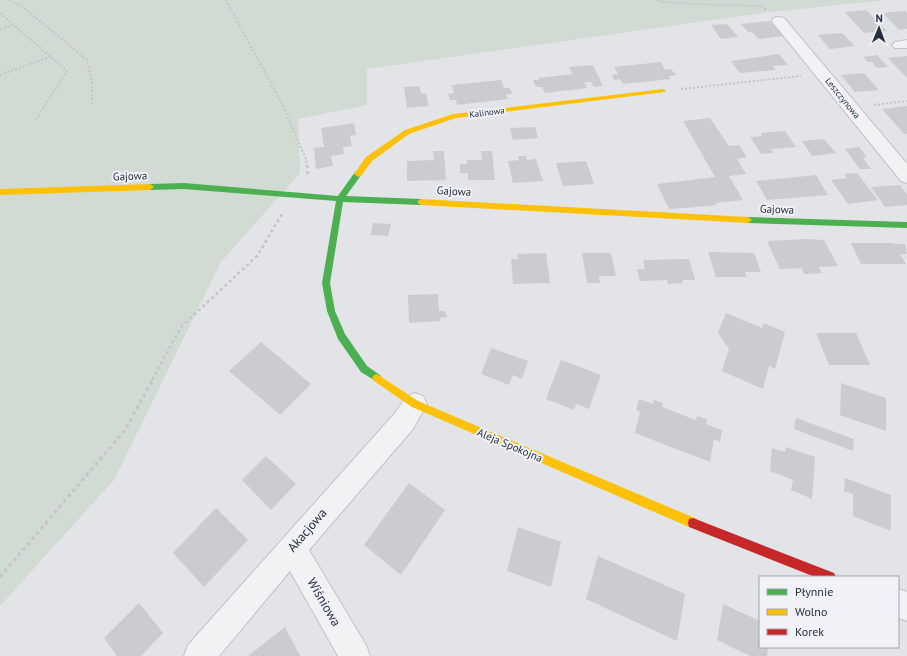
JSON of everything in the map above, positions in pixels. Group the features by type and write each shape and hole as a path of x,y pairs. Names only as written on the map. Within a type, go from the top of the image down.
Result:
{"street":[{"name":"Leszczynowa","path":"779,21 907,176"},
{"name":"Kalinowa","path":"340,199 369,159 407,132 448,118 663,91"},
{"name":"Gajowa","path":"0,192 184,186 340,199 373,199 726,219 907,225"},
{"name":"Aleja Spokojna","path":"340,199 326,283 331,311 341,336 364,370 415,404 576,474 827,576"},
{"name":"Akacjowa","path":"199,656 404,421 415,404"},
{"name":"Wiśniowa","path":"292,548 356,656"}],"path":[{"path":"10,0 24,8 87,60 90,68 93,92 92,106"},
{"path":"226,0 286,113 306,160 311,196"},
{"path":"658,0 663,2 694,4 762,6 779,21"},
{"path":"0,13 67,71 35,121"},
{"path":"0,29 13,25"},
{"path":"0,75 50,57"},
{"path":"663,91 823,73"},
{"path":"852,108 907,101"},
{"path":"0,577 125,430 181,327 257,256 285,209"}],"shaded area":[{"path":"0,0 886,0 762,13 367,69 367,105 298,119 300,173 221,262 114,480 0,606"}],"building":[{"path":"866,10 887,31 864,33 845,12"},
{"path":"905,11 907,13 907,29 899,30 883,13"},
{"path":"770,21 782,36 758,39 752,32 748,32 741,24"},
{"path":"727,24 738,37 721,39 711,25"},
{"path":"842,33 855,46 830,49 818,35"},
{"path":"779,54 788,65 773,66 776,70 740,73 731,61"},
{"path":"877,55 888,67 877,68 872,62 868,62 863,57"},
{"path":"907,56 907,78 888,58"},
{"path":"661,62 665,70 671,69 676,75 669,76 671,79 623,84 620,79 614,80 612,75 618,74 614,67"},
{"path":"593,65 603,86 594,87 591,82 584,82 587,88 545,93 542,87 536,87 533,80 539,80 538,78 573,74 569,67"},
{"path":"864,73 879,90 855,92 841,75"},
{"path":"501,80 504,88 510,88 512,94 506,94 508,99 457,105 456,100 450,100 448,94 454,93 452,85"},
{"path":"419,86 421,93 426,94 429,106 407,108 404,87"},
{"path":"907,106 907,134 904,134 882,109"},
{"path":"710,118 729,146 739,145 747,157 737,159 746,174 729,176 743,200 715,203 716,205 709,206 669,209 657,184 715,177 683,121"},
{"path":"354,123 356,135 350,136 352,146 343,147 344,154 331,156 333,166 316,169 314,148 324,147 321,128"},
{"path":"535,127 538,138 513,140 510,128"},
{"path":"785,131 796,147 771,149 774,153 761,154 750,137 762,136 761,133"},
{"path":"824,139 836,153 812,156 802,141"},
{"path":"859,147 867,157 863,158 871,169 860,169 845,149"},
{"path":"433,151 444,151 446,180 407,181 407,161 434,160"},
{"path":"481,151 492,151 495,180 468,180 468,173 460,173 460,164 467,164 467,160 482,160"},
{"path":"518,156 526,156 527,160 536,159 543,181 513,183 508,161 519,160"},
{"path":"586,161 594,184 563,186 556,163"},
{"path":"857,173 878,200 848,204 831,180 847,178 844,174"},
{"path":"816,175 828,195 767,200 756,181"},
{"path":"900,185 907,195 907,205 885,207 871,187"},
{"path":"373,223 391,224 388,236 371,235"},
{"path":"807,239 824,240 838,266 819,267 822,273 810,274 807,268 809,274 804,274 801,268 780,269 767,241"},
{"path":"851,243 905,244 907,254 900,254 906,264 861,264"},
{"path":"708,252 754,253 761,272 745,272 747,277 716,277"},
{"path":"546,253 550,283 513,284 511,259 518,259 517,254"},
{"path":"582,253 611,253 616,276 599,276 600,283 587,283"},
{"path":"689,259 695,280 682,280 683,283 668,284 667,280 640,281 637,269 645,269 643,260"},
{"path":"438,294 439,311 445,311 447,317 440,318 440,321 409,323 408,295"},
{"path":"726,313 762,328 764,323 785,332 775,369 769,366 763,389 722,371 729,349 718,333"},
{"path":"816,333 856,333 870,365 829,365"},
{"path":"261,342 311,384 280,415 229,371"},
{"path":"491,348 528,361 522,379 513,375 509,385 481,374"},
{"path":"561,360 601,375 589,409 576,404 574,410 546,399"},
{"path":"841,383 886,398 886,431 840,415"},
{"path":"639,399 653,404 653,400 663,403 662,407 696,420 697,416 707,419 706,424 722,430 720,442 714,439 710,462 635,433 640,412 636,410"},
{"path":"796,418 854,439 853,451 794,429"},
{"path":"786,447 815,457 812,499 791,490 793,480 770,471 772,448 785,452"},
{"path":"266,456 296,484 271,510 242,480"},
{"path":"845,478 891,495 891,531 853,516 853,494 844,491"},
{"path":"409,483 445,510 401,575 364,545"},
{"path":"216,508 248,540 204,587 173,553"},
{"path":"518,527 561,542 551,587 507,571"},
{"path":"598,556 685,594 677,641 586,599"},
{"path":"139,603 163,633 141,656 117,656 104,638"},
{"path":"723,604 759,621 759,648 768,648 767,656 750,656 717,640"},
{"path":"285,627 300,656 248,656"}],"traffic: fast":[{"path":"358,174 340,199 326,283 331,311 341,336 364,369 377,378"},
{"path":"150,187 184,186 340,199 421,202"},
{"path":"748,220 907,225"}],"traffic: slow":[{"path":"358,174 369,159 407,132 455,116 663,91"},
{"path":"0,192 150,187"},
{"path":"421,202 748,220"},
{"path":"377,378 415,404 693,523"}],"traffic: jam":[{"path":"693,523 827,576"}]}
